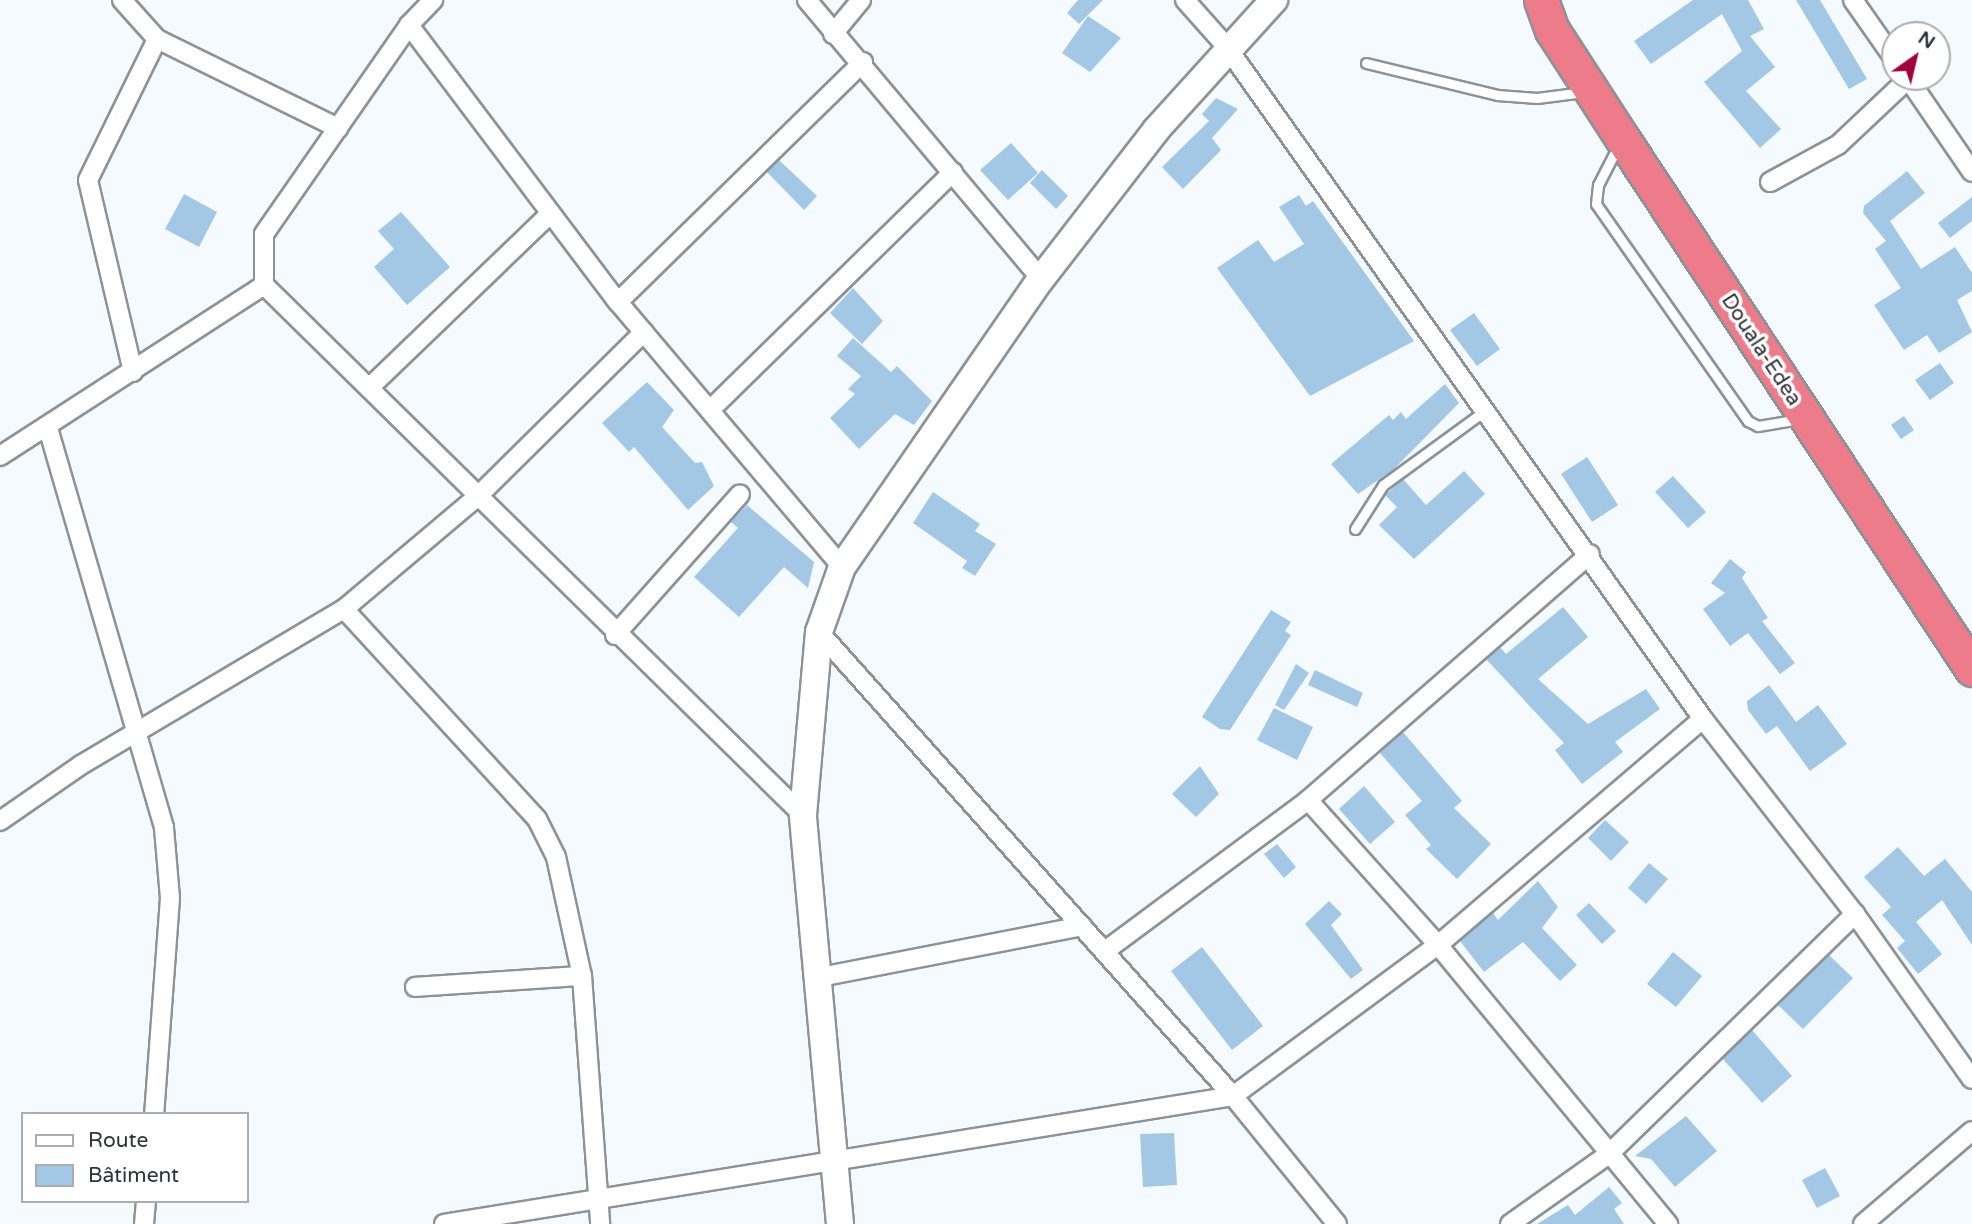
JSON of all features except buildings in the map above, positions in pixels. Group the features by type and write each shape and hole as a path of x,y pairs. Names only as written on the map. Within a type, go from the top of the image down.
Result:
{"highway":[{"name":"Douala-Edea","path":"1522,0 1547,15 1591,91 1972,668"}],"main road":[{"path":"840,1224 839,1161 803,816 819,632 842,567 1041,279 1226,46 1274,0"}],"street":[{"path":"122,0 157,39 338,128"},
{"path":"433,0 409,25 264,234 264,285 615,635 803,816"},
{"path":"807,0 833,34 863,62 1041,279"},
{"path":"833,34 861,0"},
{"path":"1185,0 1226,46 1590,554 1703,719 1855,914 1972,1079"},
{"path":"1853,0 1881,40"},
{"path":"409,25 618,302 842,567"},
{"path":"133,372 88,180 157,39"},
{"path":"618,302 863,62"},
{"path":"1770,182 1838,145 1894,91"},
{"path":"1917,91 1972,172"},
{"path":"710,410 953,172"},
{"path":"369,388 551,213"},
{"path":"0,456 48,428 264,285"},
{"path":"0,821 81,765 139,736 344,610 478,496 644,332"},
{"path":"48,428 164,828 170,898 154,1112"},
{"path":"615,635 740,494"},
{"path":"1105,951 1308,800 1590,554"},
{"path":"344,610 537,819 556,857 582,976 601,1200 600,1224"},
{"path":"819,632 1233,1096 1337,1224"},
{"path":"444,1224 1233,1096 1438,945 1703,719"},
{"path":"1308,800 1438,945 1668,1224"},
{"path":"1510,1224 1609,1154 1855,914"},
{"path":"820,977 1082,926"},
{"path":"415,987 582,976"},
{"path":"1863,1224 1972,1131"},
{"path":"144,1224 146,1203"}],"lane":[{"path":"1366,63 1497,95 1537,98 1591,91"},
{"path":"1622,138 1598,185 1596,204 1748,421 1758,426 1806,418"},
{"path":"1354,529 1383,485 1486,410"}]}
